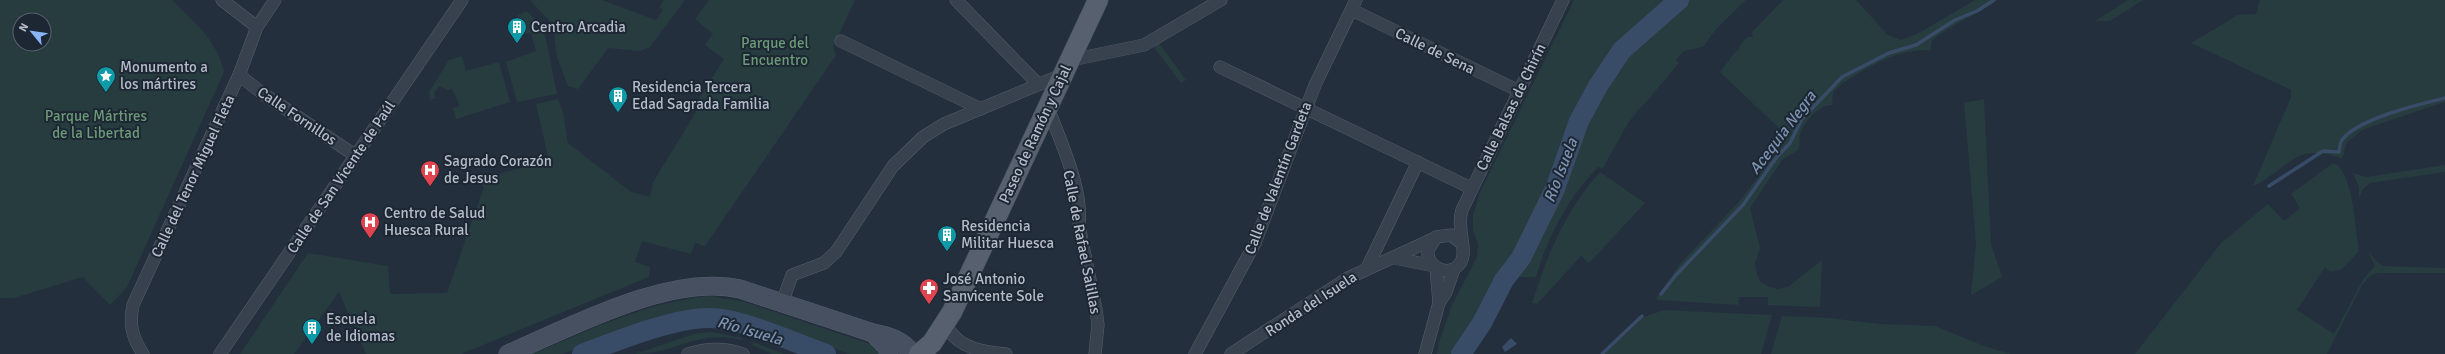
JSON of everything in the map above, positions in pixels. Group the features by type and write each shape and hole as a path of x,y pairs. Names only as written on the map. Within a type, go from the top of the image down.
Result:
{"main road":[{"name":"Paseo de Ramón y Cajal","path":"941,354 950,321 1098,0"},
{"path":"508,354 627,304 688,288 733,287 873,333 895,338 906,345 913,354"},
{"name":"Paseo de Ramón y Cajal","path":"913,354 932,343 950,321"},
{"path":"873,333 886,346 888,354"}],"street":[{"path":"222,0 257,27"},
{"name":"Calle del Tenor Miguel Fleta","path":"144,354 132,333 130,320 133,305 239,75 257,27 275,0"},
{"name":"Calle de San Vicente de Paúl","path":"220,354 462,0"},
{"path":"956,0 1038,84"},
{"path":"782,303 792,275 824,263 836,252 900,158 923,137 944,124 1038,84 1067,67 1144,45 1221,0"},
{"name":"Calle Balsas de Chirín","path":"1460,242 1460,215 1471,188 1563,0"},
{"name":"Calle de Sena","path":"1354,5 1519,91"},
{"name":"Calle de Valentín Gardeta","path":"1195,354 1255,243 1306,108 1354,5"},
{"path":"841,41 981,109"},
{"path":"1220,67 1471,188"},
{"name":"Calle Fornillos","path":"239,75 262,93 356,156"},
{"name":"Calle de Rafael Salillas","path":"1047,110 1058,134 1075,190 1080,216 1079,226 1098,325 1095,354"},
{"path":"1367,268 1418,162"},
{"name":"Calle Balsas de Chirín","path":"1436,237 1460,215"},
{"path":"1425,354 1439,303 1446,292 1454,269 1463,257 1464,251 1460,242 1451,235 1436,237 1427,253 1435,267 1439,303"},
{"name":"Ronda del Isuela","path":"1231,354 1367,268 1394,258 1436,237"},
{"name":"Ronda del Isuela","path":"1394,258 1407,259 1435,267"},
{"path":"1435,267 1445,270 1454,269"},
{"path":"950,321 960,342 981,351 1006,354"},
{"path":"688,354 712,349 743,354"}],"green space":[{"name":"Parque Mártires de la Libertad","path":"0,0 172,0 204,32 221,61 224,72 127,287 110,305 83,277 14,298 0,298"},
{"path":"530,0 602,0 656,20 663,10 659,7 664,0 685,0 650,47 640,51 608,48 578,89 568,86 557,57 553,25"},
{"name":"Parque del Encuentro","path":"709,0 855,0 833,47 836,55 705,246 695,243 691,254 642,241 635,262 650,267 649,277 461,354 366,354 339,292 294,354 240,354 308,253 388,266 390,294 447,293 484,187 480,183 482,178 549,161 536,104 558,99 563,112 568,143 631,192 650,197 653,182 696,112 696,103 724,59 705,45 713,34 695,19"},
{"path":"1574,0 1746,0 1717,28 1703,47 1684,51 1676,60 1679,63 1628,123 1603,168 1598,167 1587,179 1560,218 1553,232 1536,277 1519,277 1511,263 1499,276 1458,347 1452,354 1437,354 1439,342 1452,305 1477,257 1478,244 1473,230 1473,216 1480,192"},
{"path":"1783,0 1856,0 1888,35 1901,40 1917,34 1975,0 1998,0 1932,40 1930,51 1919,50 1894,56 1870,67 1839,86 1833,93 1832,105 1817,111 1805,124 1800,134 1798,150 1782,160 1750,208 1760,248 1755,264 1760,281 1769,287 1778,289 1788,287 1822,260 1820,307 1768,305 1768,297 1739,297 1738,305 1658,300 1656,298 1681,263 1738,203 1784,143 1787,136 1720,72 1747,37 1753,37 1752,32"},
{"path":"2128,0 2143,0 2110,21 2095,21"},
{"path":"2260,0 2445,0 2445,102 2362,130 2347,142 2342,159 2319,153 2302,155 2265,180 2253,186 2291,97 2291,90 2191,43 2238,15 2256,14"},
{"path":"526,11 540,24 545,34 557,94 517,102 506,62 536,51 531,33 513,37 522,34 517,16"},
{"path":"1159,43 1186,80 1181,83 1154,47"},
{"path":"462,56 466,71 499,62 510,102 456,119 453,108 460,106 452,89 448,90 439,86 434,93 436,98 430,100 429,92 449,60"},
{"path":"1984,99 1991,244 2002,277 1971,295 1976,243 1964,103"},
{"path":"2333,163 2340,168 2349,189 2355,216 2359,251 2342,269 2330,272 2325,267 2297,310 2334,334 2364,278 2375,266 2368,251 2377,262 2383,266 2445,268 2445,273 2377,273 2370,276 2362,285 2327,354 2135,354 2221,243 2268,204 2284,221 2300,208 2291,194"},
{"path":"2445,165 2445,172 2370,183 2363,189 2359,198 2359,187 2353,173 2366,177"},
{"path":"1600,172 1645,203 1589,263 1581,256 1537,304 1532,303 1551,250 1559,233 1587,187"},
{"path":"710,296 745,302 870,344 876,347 880,354 849,354 734,313 711,310 685,312 561,354 533,354 598,326 642,310 687,299"},
{"path":"1664,310 1772,315 1761,354 1605,354 1644,317"},
{"path":"1782,316 1829,318 1880,324 1935,326 1984,346 2011,354 1771,354"},
{"path":"711,332 742,338 742,340 726,337 712,338 649,353 635,354 697,333"},
{"path":"753,342 785,354 772,354 752,345"}],"water":[{"path":"1511,338 1517,344 1505,352 1502,347"}],"waterway":[{"name":"Río Isuela","path":"1461,354 1482,323 1504,280 1521,258 1555,189 1579,121 1598,86 1622,50 1679,0"},
{"name":"Acequia Negra","path":"1661,294 1676,275 1743,205 1776,158 1790,143 1802,119 1842,77 1889,53 1916,45 1955,20 1977,11 1994,0"},
{"path":"2269,186 2323,151 2339,152 2342,140 2350,132 2361,125 2390,113 2445,98"},
{"name":"Acequia Negra","path":"1602,354 1642,316"},
{"name":"Río Isuela","path":"582,354 628,337 680,321 710,318 723,319 752,326 826,354"}],"place":[{"name":"Centro Arcadia","path":"517,44"},
{"name":"Monumento a los mártires","path":"106,93"},
{"name":"Residencia Tercera Edad Sagrada Familia","path":"618,113"},
{"name":"Sagrado Corazón de Jesus","path":"430,187"},
{"name":"Centro de Salud Huesca Rural","path":"370,239"},
{"name":"Residencia Militar Huesca","path":"947,252"},
{"name":"José Antonio Sanvicente Sole","path":"929,305"},
{"name":"Escuela de Idiomas","path":"312,345"}]}
